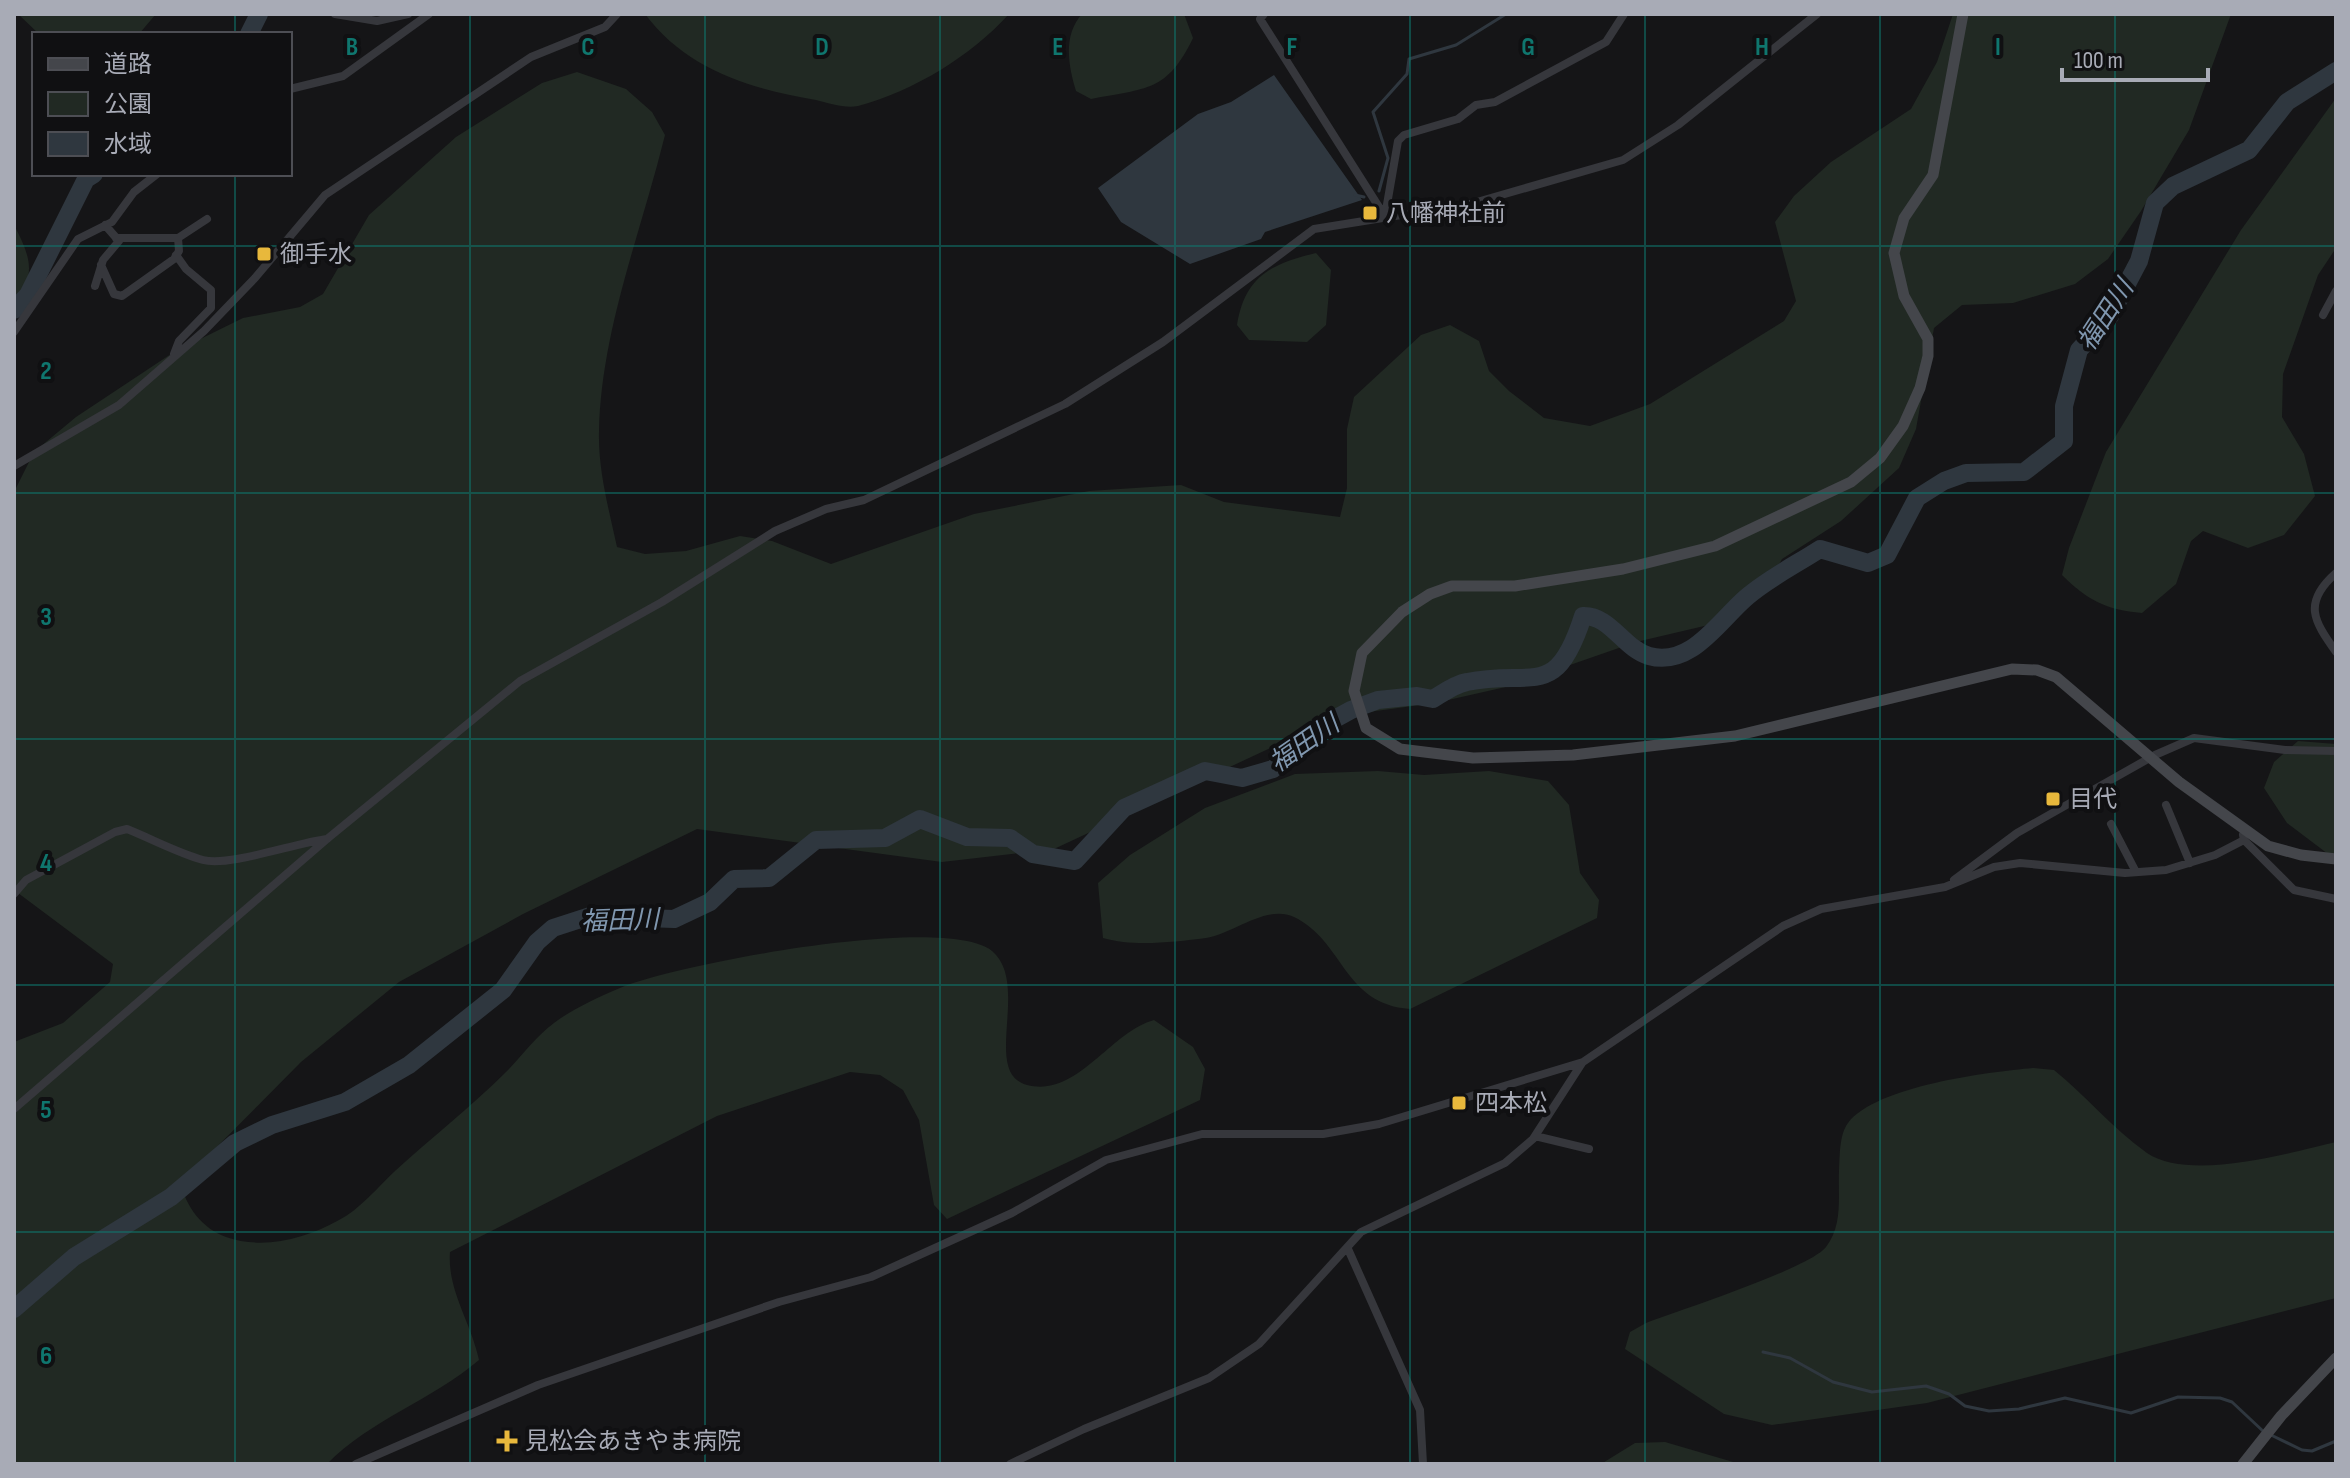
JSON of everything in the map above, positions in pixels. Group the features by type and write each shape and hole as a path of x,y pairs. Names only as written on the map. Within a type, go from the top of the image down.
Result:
{"street":[{"path":"335,14 377,21 408,14"},
{"path":"292,89 343,76 429,14"},
{"path":"14,466 119,405 172,359 255,278 325,195 531,57 605,27 617,14"},
{"path":"1264,14 1260,19 1385,216"},
{"path":"1385,216 1398,141 1404,135 1458,119 1476,105 1495,102 1606,42 1624,14"},
{"path":"14,1109 327,839 520,681 662,602 742,550 826,509 877,494 1065,404 1163,342 1314,229 1470,204 1623,160 1678,125 1817,14"},
{"path":"1963,14 1933,175 1904,218 1894,253 1904,296 1928,339 1928,356 1920,388 1903,426 1880,458 1851,482 1715,546 1623,569 1515,586 1452,586 1430,594 1402,612 1362,653 1356,669 1355,703 1360,719 1372,735 1400,749 1431,755 1573,755 1735,736 2012,669 2037,670 2056,677 2153,759 2268,846 2301,855 2336,859"},
{"path":"14,332 78,239 105,225 134,192 154,176"},
{"path":"116,238 178,238 207,219"},
{"path":"95,286 101,265 119,241 105,225"},
{"path":"172,359 179,341 211,308 211,290 186,269 176,255 178,238"},
{"path":"101,265 114,294 122,296 176,255"},
{"path":"2323,315 2336,291"},
{"path":"2336,573 2314,603 2313,616 2336,652"},
{"path":"1945,887 2017,833 2194,738 2285,750 2336,751"},
{"path":"2166,805 2190,863"},
{"path":"2111,824 2136,872"},
{"path":"2243,826 2244,840 2294,890 2336,899"},
{"path":"14,894 26,880 115,832 127,829 205,861 229,861 294,843 327,839"},
{"path":"356,1464 538,1385 779,1302 871,1277 1012,1213 1106,1160 1202,1134 1323,1134 1379,1124 1583,1062 1783,926 1821,909 1945,887 1994,867 2020,863 2136,872 2166,870 2244,840"},
{"path":"1010,1464 1084,1429 1209,1378 1259,1344 1361,1232 1505,1163 1535,1136 1583,1062"},
{"path":"1535,1136 1589,1149"},
{"path":"1348,1249 1420,1410 1423,1464"},
{"path":"2243,1464 2281,1416 2336,1358"}],"green space":[{"path":"18,14 156,14 141,32 37,32"},
{"path":"645,14 1009,14 977,44 940,70 900,91 848,107 767,90 721,74 680,49"},
{"path":"1082,14 1184,14 1193,38 1174,69 1153,85 1091,99 1076,91 1069,61 1072,31"},
{"path":"1953,14 2231,14 2189,130 2141,211 2108,259 2075,284 2013,303 1962,305 1934,328 1916,429 1899,468 1841,521 1782,559 1766,588 1717,623 1636,642 1510,686 1435,703 1339,716 1054,849 942,862 697,829 523,914 399,982 301,1062 181,1183 186,1200 196,1216 226,1237 269,1242 298,1237 339,1220 361,1204 493,1085 547,1028 577,1008 620,988 696,967 810,946 869,940 922,937 965,941 992,951 1003,966 1007,984 1008,1064 1014,1077 1027,1085 1045,1086 1062,1082 1123,1037 1154,1020 1193,1047 1205,1069 1200,1100 947,1219 934,1205 919,1120 903,1090 880,1075 850,1072 717,1116 450,1252 452,1280 479,1360 362,1435 327,1464 14,1464 14,1042 63,1023 110,982 113,964 14,890 14,492 34,452 76,417 174,352 243,318 300,307 323,294 369,215 456,137 542,83 577,72 626,89 652,112 665,135 614,319 601,394 600,461 617,547 645,554 686,551 740,536 772,541 831,564 974,514 1089,491 1181,485 1224,502 1340,517 1347,488 1347,429 1354,397 1421,335 1450,325 1479,341 1489,371 1544,418 1590,426 1650,404 1784,321 1796,301 1775,222 1794,196 1831,162 1911,109 1937,62"},
{"path":"2336,98 2336,248 2318,275 2283,374 2282,417 2304,454 2315,496 2284,535 2248,548 2203,531 2191,541 2176,584 2142,613 2098,602 2062,575 2069,548 2106,452 2241,230"},
{"path":"14,225 25,249 29,269 14,313"},
{"path":"1316,253 1331,270 1326,325 1307,342 1249,340 1237,325 1246,295 1254,284 1273,268"},
{"path":"2298,741 2336,744 2336,860 2287,823 2264,788 2274,762"},
{"path":"1378,771 1424,775 1489,771 1548,781 1569,805 1580,873 1599,900 1597,918 1410,1009 1388,1005 1371,996 1357,984 1311,928 1283,914 1261,917 1206,938 1141,943 1103,938 1098,883 1130,855 1205,808 1295,774"},
{"path":"2033,1068 2054,1070 2135,1144 2166,1161 2188,1165 2240,1162 2336,1142 2336,1298 1927,1403 1772,1425 1724,1414 1625,1349 1630,1332 1646,1323 1770,1277 1815,1256 1826,1247 1837,1220 1843,1133 1848,1123 1862,1110 1882,1099 1934,1083"},
{"path":"1665,1442 1740,1464 1601,1464 1635,1443"}],"water":[{"path":"1274,75 1362,200 1265,232 1261,239 1190,264 1121,222 1098,188 1198,114 1231,102"}],"waterway":[{"path":"250,32 259,14"},
{"path":"1379,191 1388,158 1373,112 1407,74 1409,59 1456,45 1506,14"},
{"name":"福田川","path":"14,1309 74,1257 171,1197 235,1143 272,1125 345,1102 409,1065 503,990 537,942 553,928 590,916 674,919 710,902 734,879 769,878 816,840 885,838 920,819 967,837 1010,838 1033,854 1075,861 1124,808 1205,771 1242,778 1273,769 1322,726 1351,710 1378,700 1417,696 1433,699 1467,682 1526,678 1552,671 1573,643 1583,616 1601,621 1632,647 1649,656 1664,658 1679,655 1704,639 1756,589 1820,549 1868,563 1887,555 1917,498 1944,481 1966,473 2024,472 2064,441 2064,406 2079,350 2110,316 2139,261 2155,203 2173,186 2249,150 2287,102 2336,71"},
{"path":"14,310 28,295 86,179 91,176"},
{"path":"1355,195 1364,197"},
{"path":"1763,1352 1790,1358 1833,1382 1872,1392 1926,1386 1949,1394 1965,1406 1989,1411 2019,1409 2065,1398 2131,1413 2178,1397 2220,1398 2232,1402 2264,1432"},
{"path":"2271,1435 2302,1450 2312,1451 2336,1441"}],"place":[{"name":"八幡神社前","path":"1370,213"},
{"name":"御手水","path":"264,254"},
{"name":"目代","path":"2053,799"},
{"name":"四本松","path":"1459,1103"},
{"name":"見松会あきやま病院","path":"507,1441"}]}
